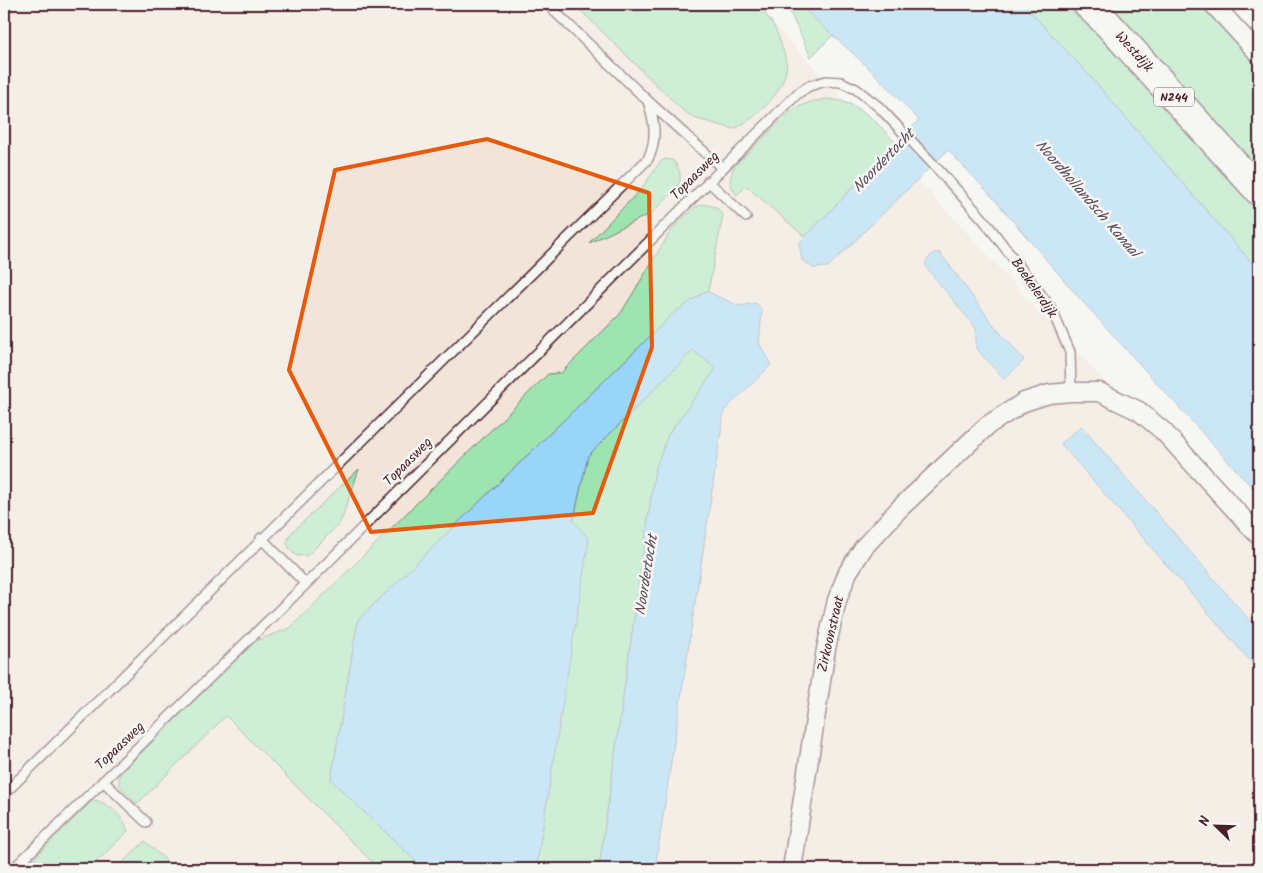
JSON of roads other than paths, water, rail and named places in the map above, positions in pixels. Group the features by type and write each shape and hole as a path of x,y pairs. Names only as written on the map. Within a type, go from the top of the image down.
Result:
{"main road":[{"name":"Westdijk","path":"1087,4 1108,24 1259,191"}],"street":[{"path":"1213,4 1256,43"},
{"path":"1071,392 1099,392 1139,411 1163,431 1259,536"},
{"name":"Zirkoonstraat","path":"792,869 826,649 837,600 848,572 864,547 900,508 988,425 1024,402 1049,394 1071,392"}],"lane":[{"path":"547,4 648,101 722,168"},
{"name":"Boekelerdijk","path":"826,81 841,82 868,97 904,132 983,218 1051,308 1070,352 1071,392"},
{"name":"Topaasweg","path":"13,869 306,584 797,94 809,86 826,81"},
{"path":"4,794 648,159 655,141 652,114 648,101"},
{"path":"708,181 746,217"},
{"path":"262,538 306,584"},
{"path":"103,781 146,822"}],"water":[{"path":"799,4 1023,4 1086,72 1259,271 1259,495 1082,301 987,191 948,150 828,267 813,268 802,260 799,243 919,120 873,72"},
{"path":"933,253 940,253 996,328 1024,360 1004,379 976,348 976,328 926,267 926,262"},
{"name":"Noordertocht","path":"706,291 739,306 756,303 762,311 759,343 771,365 724,411 655,869 599,869 655,470 668,435 716,369 693,350 588,456 573,521 589,539 536,869 424,869 331,780 358,620 674,313"},
{"path":"1081,426 1259,631 1259,671 1061,444"}],"water label":[{"name":"Noordhollandsch Kanaal","path":"1087,199"}]}
